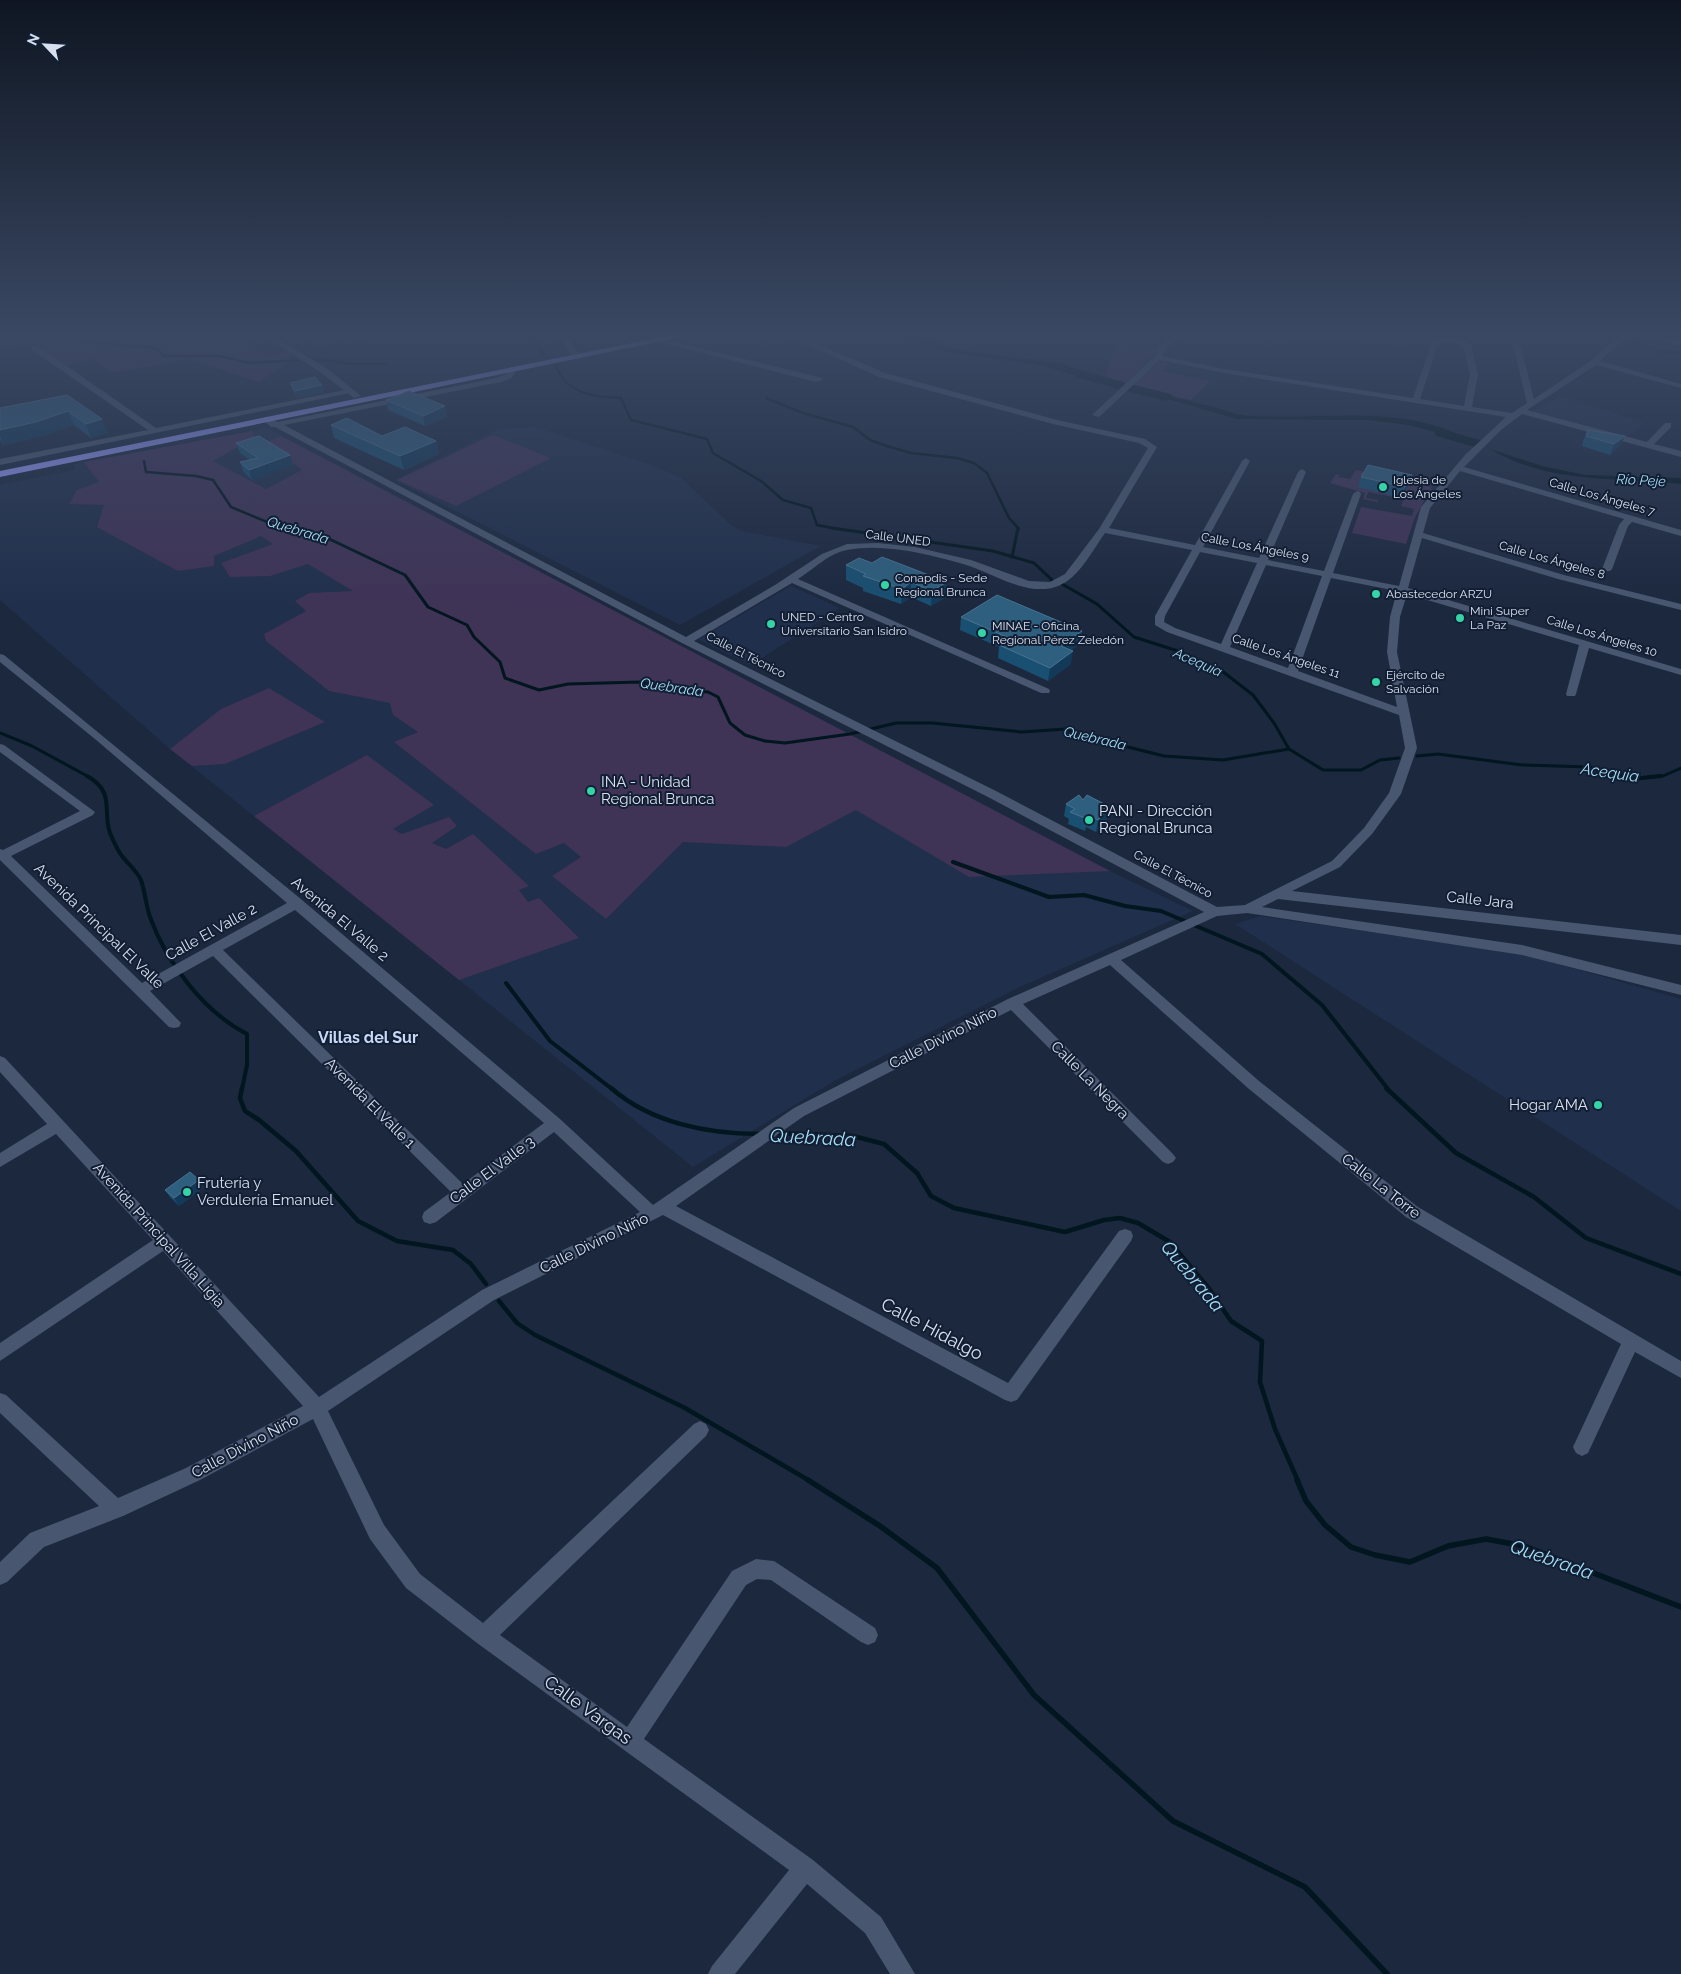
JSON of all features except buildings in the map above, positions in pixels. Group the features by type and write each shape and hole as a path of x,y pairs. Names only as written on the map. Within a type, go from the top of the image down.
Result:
{"highway":[{"path":"0,468 74,450 225,424"},
{"path":"0,474 259,424"}],"street":[{"path":"145,424 154,430"},
{"path":"0,462 74,450 186,424"},
{"name":"Calle El Técnico","path":"274,424 686,641 992,794 1215,912"},
{"name":"Calle UNED","path":"686,641 791,579 832,552 844,548 862,546 918,552 957,560 1032,585 1046,586 1068,576 1103,530 1153,446 1065,424"},
{"name":"Calle Divino Niño","path":"0,1575 37,1540 116,1509 193,1474 317,1408 488,1295 658,1211 799,1112 1013,1003 1215,912 1247,909 1336,864 1368,831 1395,794 1411,748 1392,652 1395,618 1401,589 1426,507 1458,468 1504,424"},
{"path":"1569,424 1681,454"},
{"path":"1648,446 1668,425"},
{"path":"1199,549 1246,461"},
{"name":"Calle Los Ángeles 7","path":"1458,468 1681,534"},
{"path":"1224,649 1302,472"},
{"path":"1292,673 1357,494"},
{"path":"1607,569 1624,524 1630,518"},
{"name":"Calle Los Ángeles 9","path":"1103,530 1401,589"},
{"name":"Calle Los Ángeles 8","path":"1417,534 1561,577 1681,607"},
{"name":"Calle Los Ángeles 11","path":"1199,549 1160,616 1159,623 1171,630 1405,713"},
{"path":"791,579 1045,691"},
{"name":"Calle Los Ángeles 10","path":"1401,589 1681,672"},
{"path":"1571,694 1585,644"},
{"name":"Avenida El Valle 2","path":"0,658 99,737 658,1211"},
{"path":"0,747 89,812 1,854"},
{"name":"Avenida Principal El Valle","path":"1,854 142,989 174,1023"},
{"name":"Calle Jara","path":"1276,894 1681,940"},
{"name":"Calle El Valle 2","path":"142,989 296,903"},
{"path":"1247,909 1522,950 1681,990"},
{"name":"Avenida El Valle 1","path":"214,949 462,1194"},
{"name":"Calle La Torre","path":"1112,959 1254,1085 1412,1212 1681,1370"},
{"name":"Calle La Negra","path":"1013,1003 1168,1158"},
{"name":"Avenida Principal Villa Ligia","path":"0,1062 317,1408"},
{"name":"Calle El Valle 3","path":"430,1217 555,1123"},
{"path":"0,1161 58,1125"},
{"name":"Calle Hidalgo","path":"658,1211 1012,1394 1125,1236"},
{"path":"0,1353 165,1240"},
{"path":"1582,1447 1631,1341"},
{"path":"0,1401 116,1509"},
{"name":"Calle Vargas","path":"317,1408 377,1532 413,1581 484,1636 631,1740 805,1868 874,1925 903,1974"},
{"path":"484,1636 700,1430"},
{"path":"631,1740 738,1578 756,1569 774,1572 868,1635"},
{"path":"720,1974 805,1868"}],"shaded area":[{"path":"1577,424 1643,424 1625,438"},
{"path":"535,427 651,465 680,477 730,524 741,531 821,546 680,625 395,480 499,429"},
{"name":"INA - Unidad Regional Brunca","path":"267,428 1110,871 1193,911 1020,987 836,1080 693,1167 170,749 0,600 0,485 75,470 74,464"},
{"path":"253,431 254,438 213,461 266,489 302,470 266,442 281,436 1110,871 969,877 856,810 786,847 683,842 606,919 552,876 581,857 564,843 536,854 394,742 418,732 393,715 390,703 329,691 266,641 264,634 306,611 295,601 309,593 353,591 308,564 270,576 230,577 221,563 273,544 261,536 214,556 214,566 178,571 97,527 104,505 69,504 77,490 99,482 84,462"},
{"path":"493,435 551,458 456,506 397,480"},
{"path":"1356,470 1432,487 1415,517 1406,544 1352,533 1361,507 1412,516 1414,509 1401,506 1404,499 1368,492 1366,498 1378,500 1377,502 1363,499 1365,493 1330,483 1336,474 1339,477 1350,479"},
{"name":"UNED - Centro Universitario San Isidro","path":"791,586 840,608 751,665 698,639"},
{"path":"269,688 325,722 225,764 192,766 170,749 221,709"},
{"path":"367,755 434,805 393,829 402,834 449,817 457,826 432,843 446,849 473,834 529,886 519,890 528,902 539,898 579,938 459,980 254,816"},
{"name":"Hogar AMA","path":"1260,916 1523,954 1681,999 1681,1211 1235,924"}],"water":[{"path":"1401,424 1427,424 1446,429 1471,441"},
{"path":"1490,449 1542,466 1585,475 1679,478 1681,479 1681,484 1559,474 1512,460"}],"waterway":[{"name":"Quebrada","path":"647,424 707,439 713,453 761,481 783,500 811,508 817,525 832,528"},
{"name":"Quebrada","path":"843,424 853,427 870,440 887,446 911,453 957,458 974,463 987,473 1009,518 1019,529"},
{"name":"Río Peje","path":"1441,433 1475,443"},
{"name":"Quebrada","path":"144,461 146,472 196,476 213,480 231,507 272,524 295,529"},
{"name":"Quebrada","path":"290,528 323,536 405,575 428,607 467,625 474,637 500,662 505,678 539,690 568,684 640,682 667,689 708,692 718,697 730,723 745,735 765,741 785,743 850,734 896,723 932,723 1022,732 1066,729 1100,740 1164,756 1223,760 1289,749"},
{"name":"Quebrada","path":"832,528 993,551 1012,557"},
{"name":"Quebrada","path":"832,528 837,529"},
{"name":"Quebrada","path":"1012,557 1018,528"},
{"name":"Quebrada","path":"1012,557 1034,563 1052,580"},
{"name":"Acequia","path":"1062,584 1097,604 1134,637 1178,651 1222,671 1253,695 1274,723 1289,749"},
{"path":"0,733 32,746 89,777"},
{"name":"Acequia","path":"1289,749 1323,770 1361,770 1380,760 1399,758"},
{"name":"Acequia","path":"1417,756 1438,754 1522,765 1589,767 1627,777"},
{"name":"Acequia","path":"1657,776 1663,776 1681,768"},
{"path":"87,776 96,782 105,795 110,833 120,854 141,880 150,917 176,968 188,984 216,1013 231,1025 247,1034 247,1065 242,1089"},
{"name":"Acequia","path":"1622,776 1632,779 1657,776"},
{"name":"Acequia","path":"1648,777 1657,776"},
{"name":"Quebrada","path":"953,862 1049,897 1084,895 1125,906 1161,911 1262,954 1322,1005 1388,1089"},
{"name":"Quebrada","path":"506,983 550,1041 612,1089"},
{"path":"242,1088 240,1098 245,1111 259,1120 296,1151 358,1221 397,1241 453,1250 471,1264 486,1284"},
{"name":"Quebrada","path":"611,1088 644,1110 681,1124 720,1132 760,1134"},
{"name":"Quebrada","path":"1386,1088 1456,1153 1534,1197 1586,1238 1681,1274"},
{"name":"Quebrada","path":"775,1133 853,1136 884,1144 917,1173 931,1196 954,1208 1065,1232 1104,1220 1120,1218 1138,1223 1170,1242 1210,1290 1231,1321 1262,1341 1260,1382 1275,1429 1298,1481"},
{"path":"499,1301 517,1323 535,1335 685,1408 810,1481"},
{"path":"808,1480 880,1526 937,1568 1034,1695 1173,1821 1305,1887 1387,1974"},
{"name":"Quebrada","path":"1297,1480 1306,1501 1325,1525 1351,1547 1375,1555 1410,1562 1448,1546 1486,1539 1524,1546 1681,1607"}],"place":[{"name":"Iglesia de Los Ángeles","path":"1383,487"},
{"name":"Conapdis - Sede Regional Brunca","path":"885,585"},
{"name":"Abastecedor ARZU","path":"1376,594"},
{"name":"Mini Super La Paz","path":"1460,618"},
{"name":"UNED - Centro Universitario San Isidro","path":"771,624"},
{"name":"MINAE - Oficina Regional Pérez Zeledón","path":"982,633"},
{"name":"Ejército de Salvación","path":"1376,682"},
{"name":"INA - Unidad Regional Brunca","path":"591,791"},
{"name":"PANI - Dirección Regional Brunca","path":"1089,820"},
{"name":"Hogar AMA","path":"1598,1105"},
{"name":"Frutería y Verdulería Emanuel","path":"187,1192"}],"district":[{"name":"Villas del Sur","path":"368,1037"}]}
